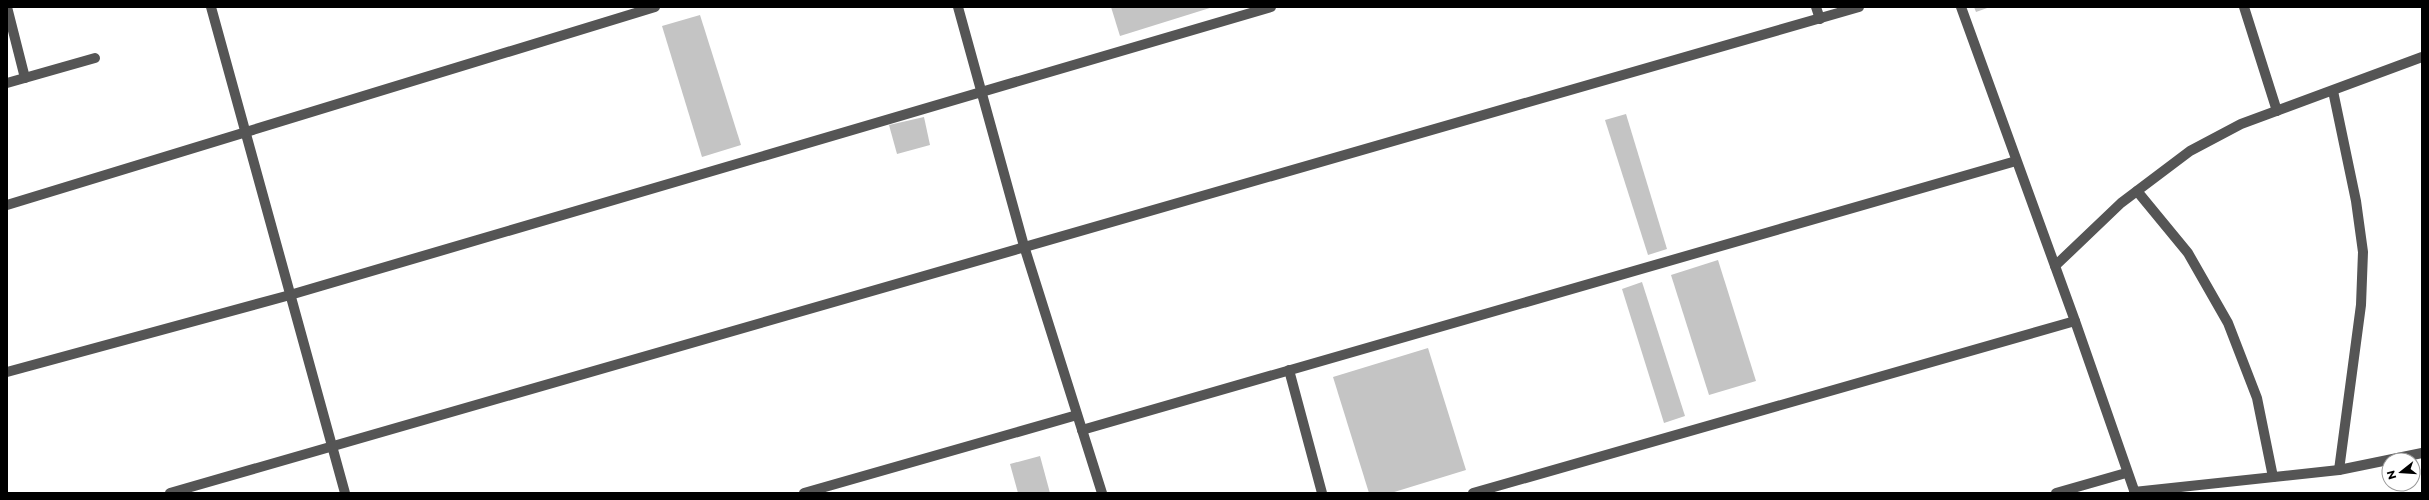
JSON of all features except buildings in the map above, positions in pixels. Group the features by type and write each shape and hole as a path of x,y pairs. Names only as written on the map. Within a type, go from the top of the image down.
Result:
{"street":[{"path":"7,7 25,78"},
{"path":"211,7 344,493"},
{"path":"7,205 655,7"},
{"path":"958,7 1024,246 1102,493"},
{"path":"7,372 290,295 1271,7"},
{"path":"1816,7 1820,18"},
{"path":"170,493 331,445 1859,7"},
{"path":"1961,7 2075,321 2126,473 2134,492 2338,470 2422,453"},
{"path":"2244,7 2277,111"},
{"path":"2055,266 2121,203 2190,151 2241,124 2422,57"},
{"path":"7,83 95,58"},
{"path":"2333,91 2356,201 2363,252 2361,305 2338,470"},
{"path":"1082,430 2016,161"},
{"path":"2137,191 2188,253 2228,323 2257,398 2273,477"},
{"path":"1473,493 2075,321"},
{"path":"1289,370 1322,493"},
{"path":"804,493 1077,415"},
{"path":"2056,493 2126,473"}]}
